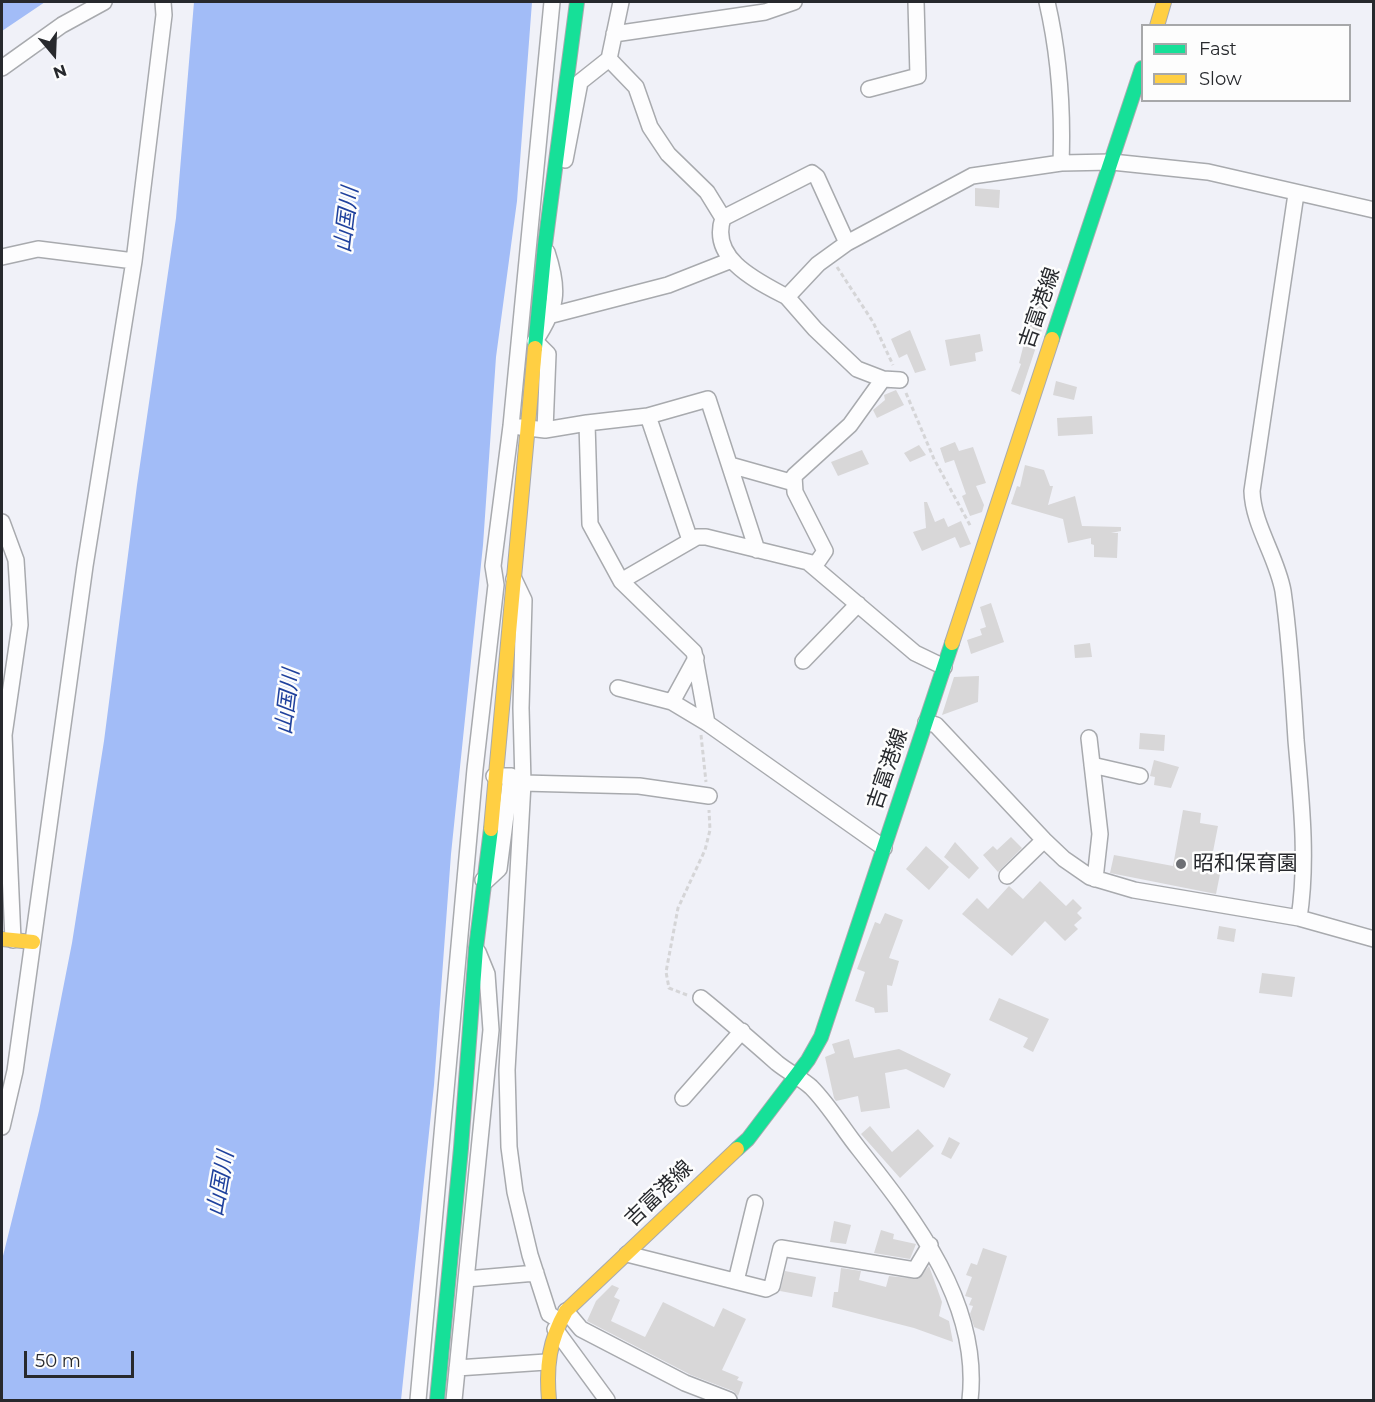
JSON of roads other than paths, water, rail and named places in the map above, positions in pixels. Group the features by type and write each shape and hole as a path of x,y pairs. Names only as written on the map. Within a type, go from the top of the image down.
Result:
{"main road":[{"path":"574,81 578,2"},
{"path":"1157,24 1164,2"},
{"name":"吉富港線","path":"560,1321 748,1139 796,1077 821,1037 982,546 1141,74"},
{"path":"496,750 552,184"},
{"path":"436,1401 461,1148 470,1008 486,881 485,770"},
{"path":"7,939 33,942"},
{"path":"549,1401 546,1362 560,1321"}],"street":[{"path":"2,68 62,25 104,2"},
{"path":"2,1127 15,1071 85,566 134,261 154,111 164,15 163,2"},
{"path":"418,1401 466,871 485,770 496,585 493,566 511,426 552,2"},
{"path":"552,184 562,172 574,81 609,59 621,2"},
{"path":"614,34 765,12 794,2"},
{"path":"869,89 918,76 916,2"},
{"path":"1047,2 1053,27 1063,117 1060,163"},
{"path":"609,59 636,87 650,127 668,154 707,192 723,218"},
{"path":"787,297 803,277 847,243 972,176 1060,163 1112,162 1243,178 1296,194 1374,210"},
{"path":"847,243 817,177 812,173 723,218 719,230 729,261 787,297 815,329 857,369 883,379 900,380"},
{"path":"1296,194 1252,491 1253,506 1271,550 1283,592 1300,792 1303,892 1299,918"},
{"path":"535,341 552,315 555,275 545,245"},
{"path":"2,257 38,249 134,261"},
{"path":"552,315 668,285 729,261"},
{"path":"518,340 535,341 548,354 545,430"},
{"path":"621,581 690,540 706,537 816,564 825,551 795,492 794,476 850,425 883,379"},
{"path":"511,426 545,430 648,416 708,399 757,550"},
{"path":"648,416 690,540"},
{"path":"587,423 590,524 621,581 694,652 707,723"},
{"path":"730,465 794,483"},
{"path":"504,477 505,556 524,600 508,1047 509,1147 521,1223 549,1314 685,1383 729,1401"},
{"path":"2,522 10,541 18,572 20,624 7,667 4,735 7,939"},
{"path":"809,563 915,653 944,667"},
{"path":"802,661 858,604"},
{"path":"672,702 696,658"},
{"path":"618,688 672,702 707,723 884,848"},
{"path":"926,722 936,725 1064,859 1095,879 1134,890 1299,918 1374,939"},
{"path":"1089,738 1100,834 1095,879"},
{"path":"485,770 496,750"},
{"path":"1092,765 1140,776"},
{"path":"485,770 517,779 639,786 708,796"},
{"path":"466,871 486,881 499,869 517,779"},
{"path":"1007,876 1044,840"},
{"path":"454,1401 492,1012 487,974 476,948"},
{"path":"701,999 810,1087 906,1209 930,1245 957,1309 971,1353 973,1378 970,1401"},
{"path":"452,1011 470,1008"},
{"path":"441,1133 448,1118 462,1025 470,1008"},
{"path":"683,1098 742,1031"},
{"path":"469,1047 508,1047"},
{"path":"461,1148 480,1146"},
{"path":"439,1186 457,1186"},
{"path":"736,1281 755,1203"},
{"path":"627,1254 766,1289 772,1287 781,1248 915,1270 930,1245"},
{"path":"466,1279 536,1274"},
{"path":"560,1321 607,1401"},
{"path":"421,1375 439,1375 546,1362"}],"water":[{"path":"2,2 45,2 2,31"},
{"name":"山国川","path":"194,2 532,2 517,201 496,357 483,545 451,854 434,1085 401,1400 2,1400 2,1260 39,1111 72,943 104,741 137,485 176,218"}],"place":[{"name":"昭和保育園","path":"1181,864"}]}
